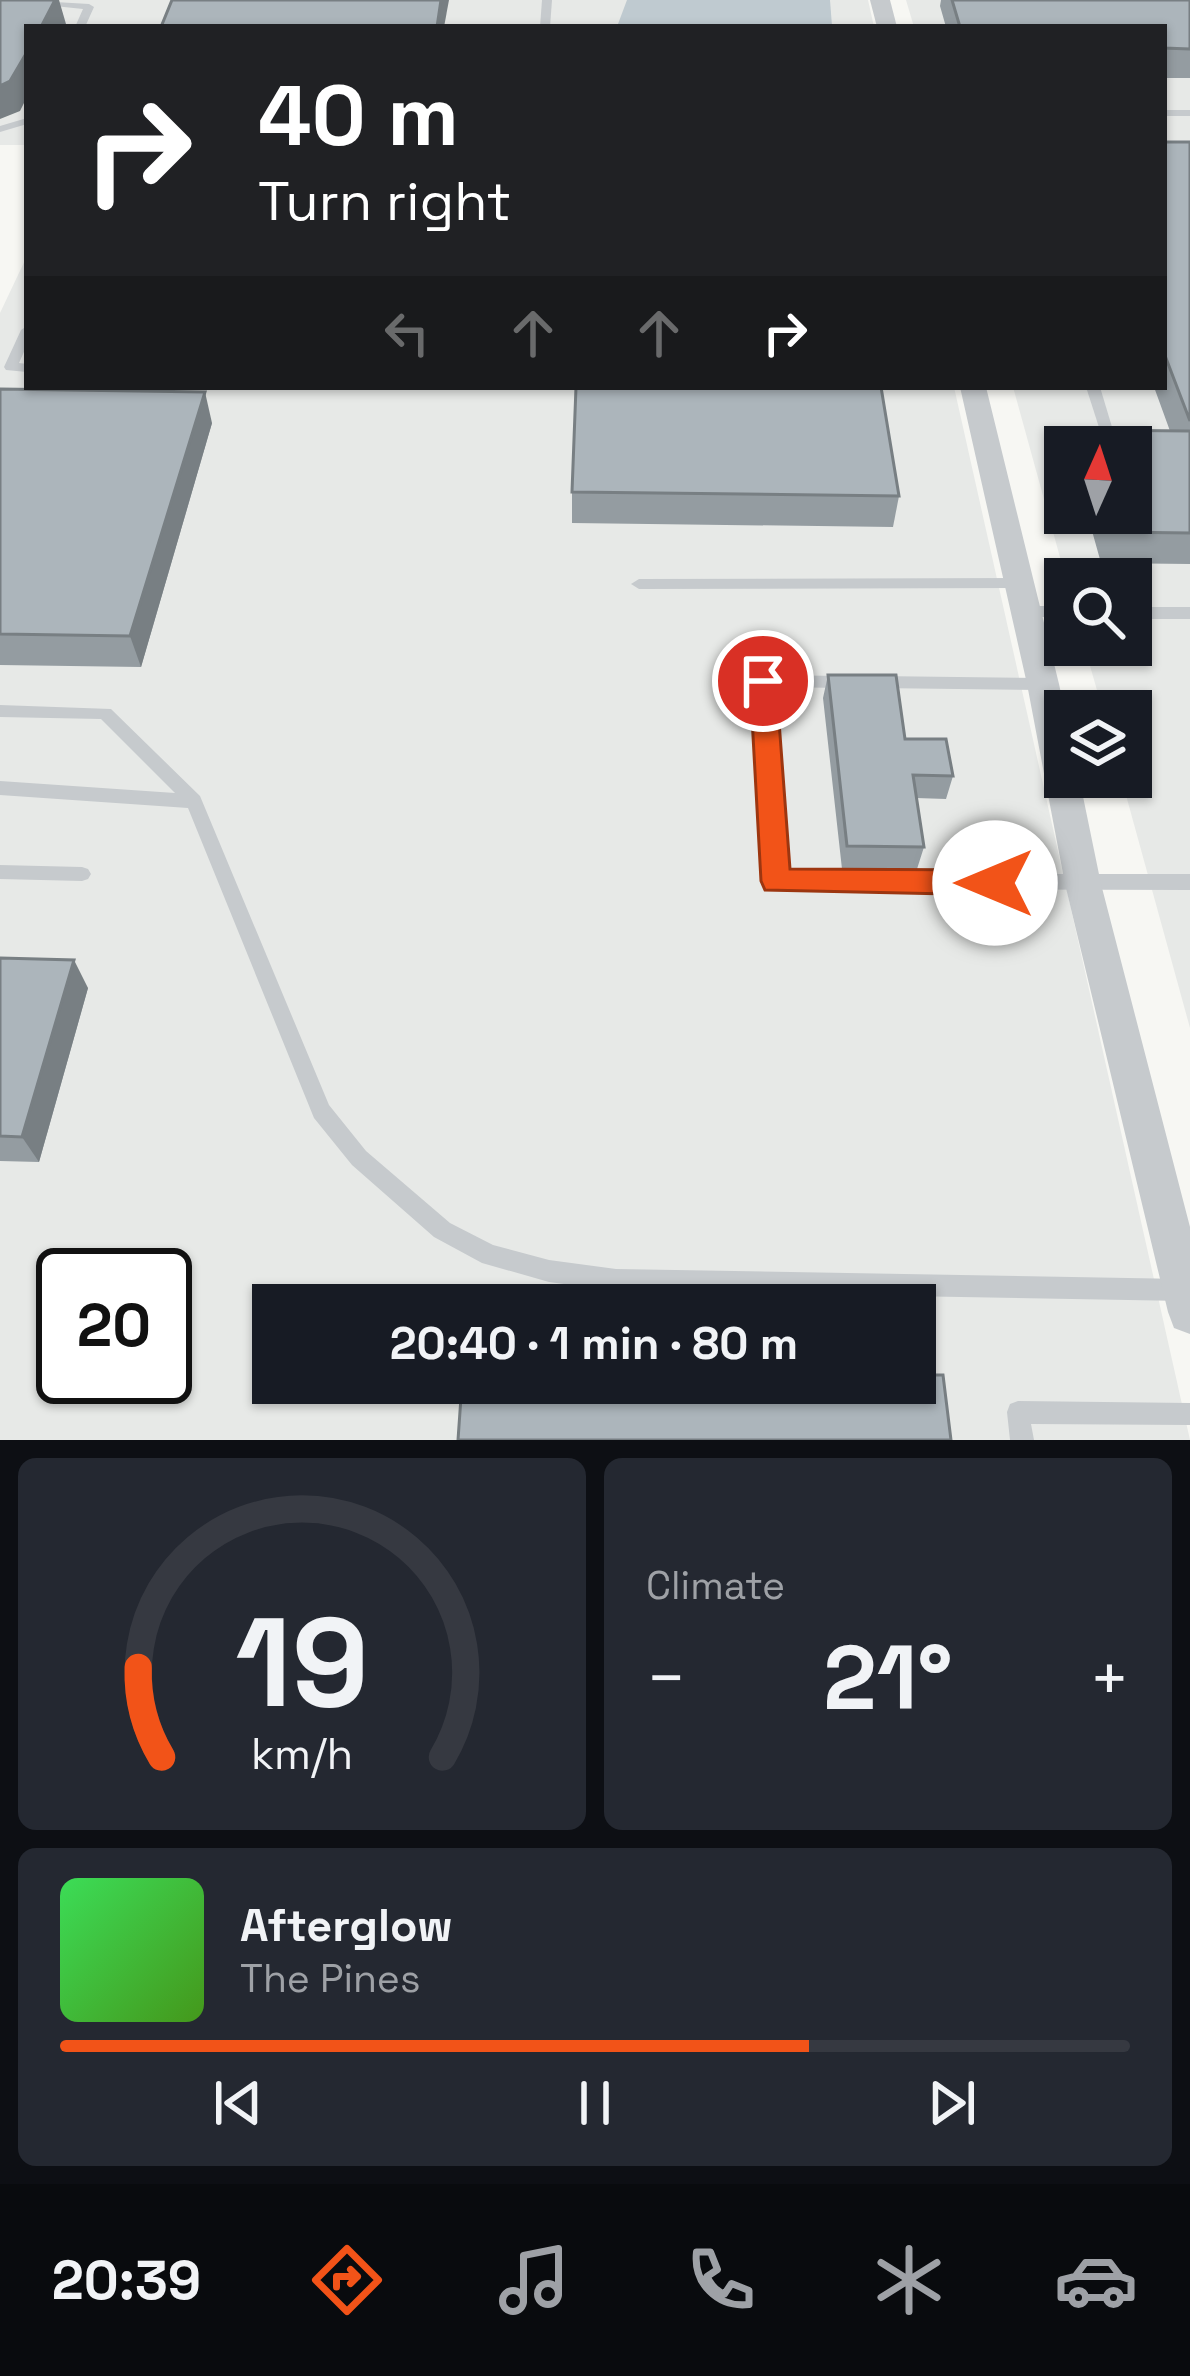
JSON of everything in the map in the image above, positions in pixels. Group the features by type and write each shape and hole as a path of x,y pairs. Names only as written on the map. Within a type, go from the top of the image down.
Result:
{"street":[{"path":"974,390 1043,684 1083,884 1187,1301"}],"lane":[{"path":"26,0 89,8 81,24"},
{"path":"24,337 11,368 24,368"},
{"path":"1094,390 1106,426"},
{"path":"639,584 1022,598 1044,605"},
{"path":"1152,613 1190,613"},
{"path":"1043,684 763,681 776,881 1190,882"},
{"path":"0,711 105,713 194,801 321,1111 358,1158 404,1199 442,1231 490,1255 549,1271 616,1280 1187,1301"},
{"path":"0,788 194,801"},
{"path":"0,872 82,874"},
{"path":"1022,1440 1018,1412 1190,1414"}],"shaded area":[{"path":"0,0 868,0 873,24 24,24 24,145 0,145"},
{"path":"627,0 830,0 832,24 618,24"},
{"path":"906,0 1190,0 1190,1028 1127,798 1152,798 1152,690 1097,690 1090,666 1152,666 1152,558 1060,558 1054,534 1152,534 1152,426 1044,426 1044,499 1014,390 1167,390 1167,24 913,24"},
{"path":"24,262 24,390 955,390 1190,1440 0,1440 0,313"}],"building":[{"path":"0,0 55,0 43,24 24,24 24,57 10,81 0,86"},
{"path":"172,0 441,0 437,24 162,24"},
{"path":"952,0 1190,0 1190,49 1167,48 1167,24 959,24"},
{"path":"1167,142 1190,142 1190,421 1167,361"},
{"path":"0,389 205,392 130,636 0,634"},
{"path":"576,390 881,390 899,496 572,492"},
{"path":"1152,431 1190,431 1190,533 1152,533"},
{"path":"828,675 896,675 905,739 946,739 953,776 913,775 924,847 847,846"},
{"path":"0,958 74,960 22,1137 0,1136"},
{"path":"936,1375 943,1375 951,1440 458,1440 461,1404 936,1404"}],"route":[{"path":"763,681 776,881 995,883"}]}
